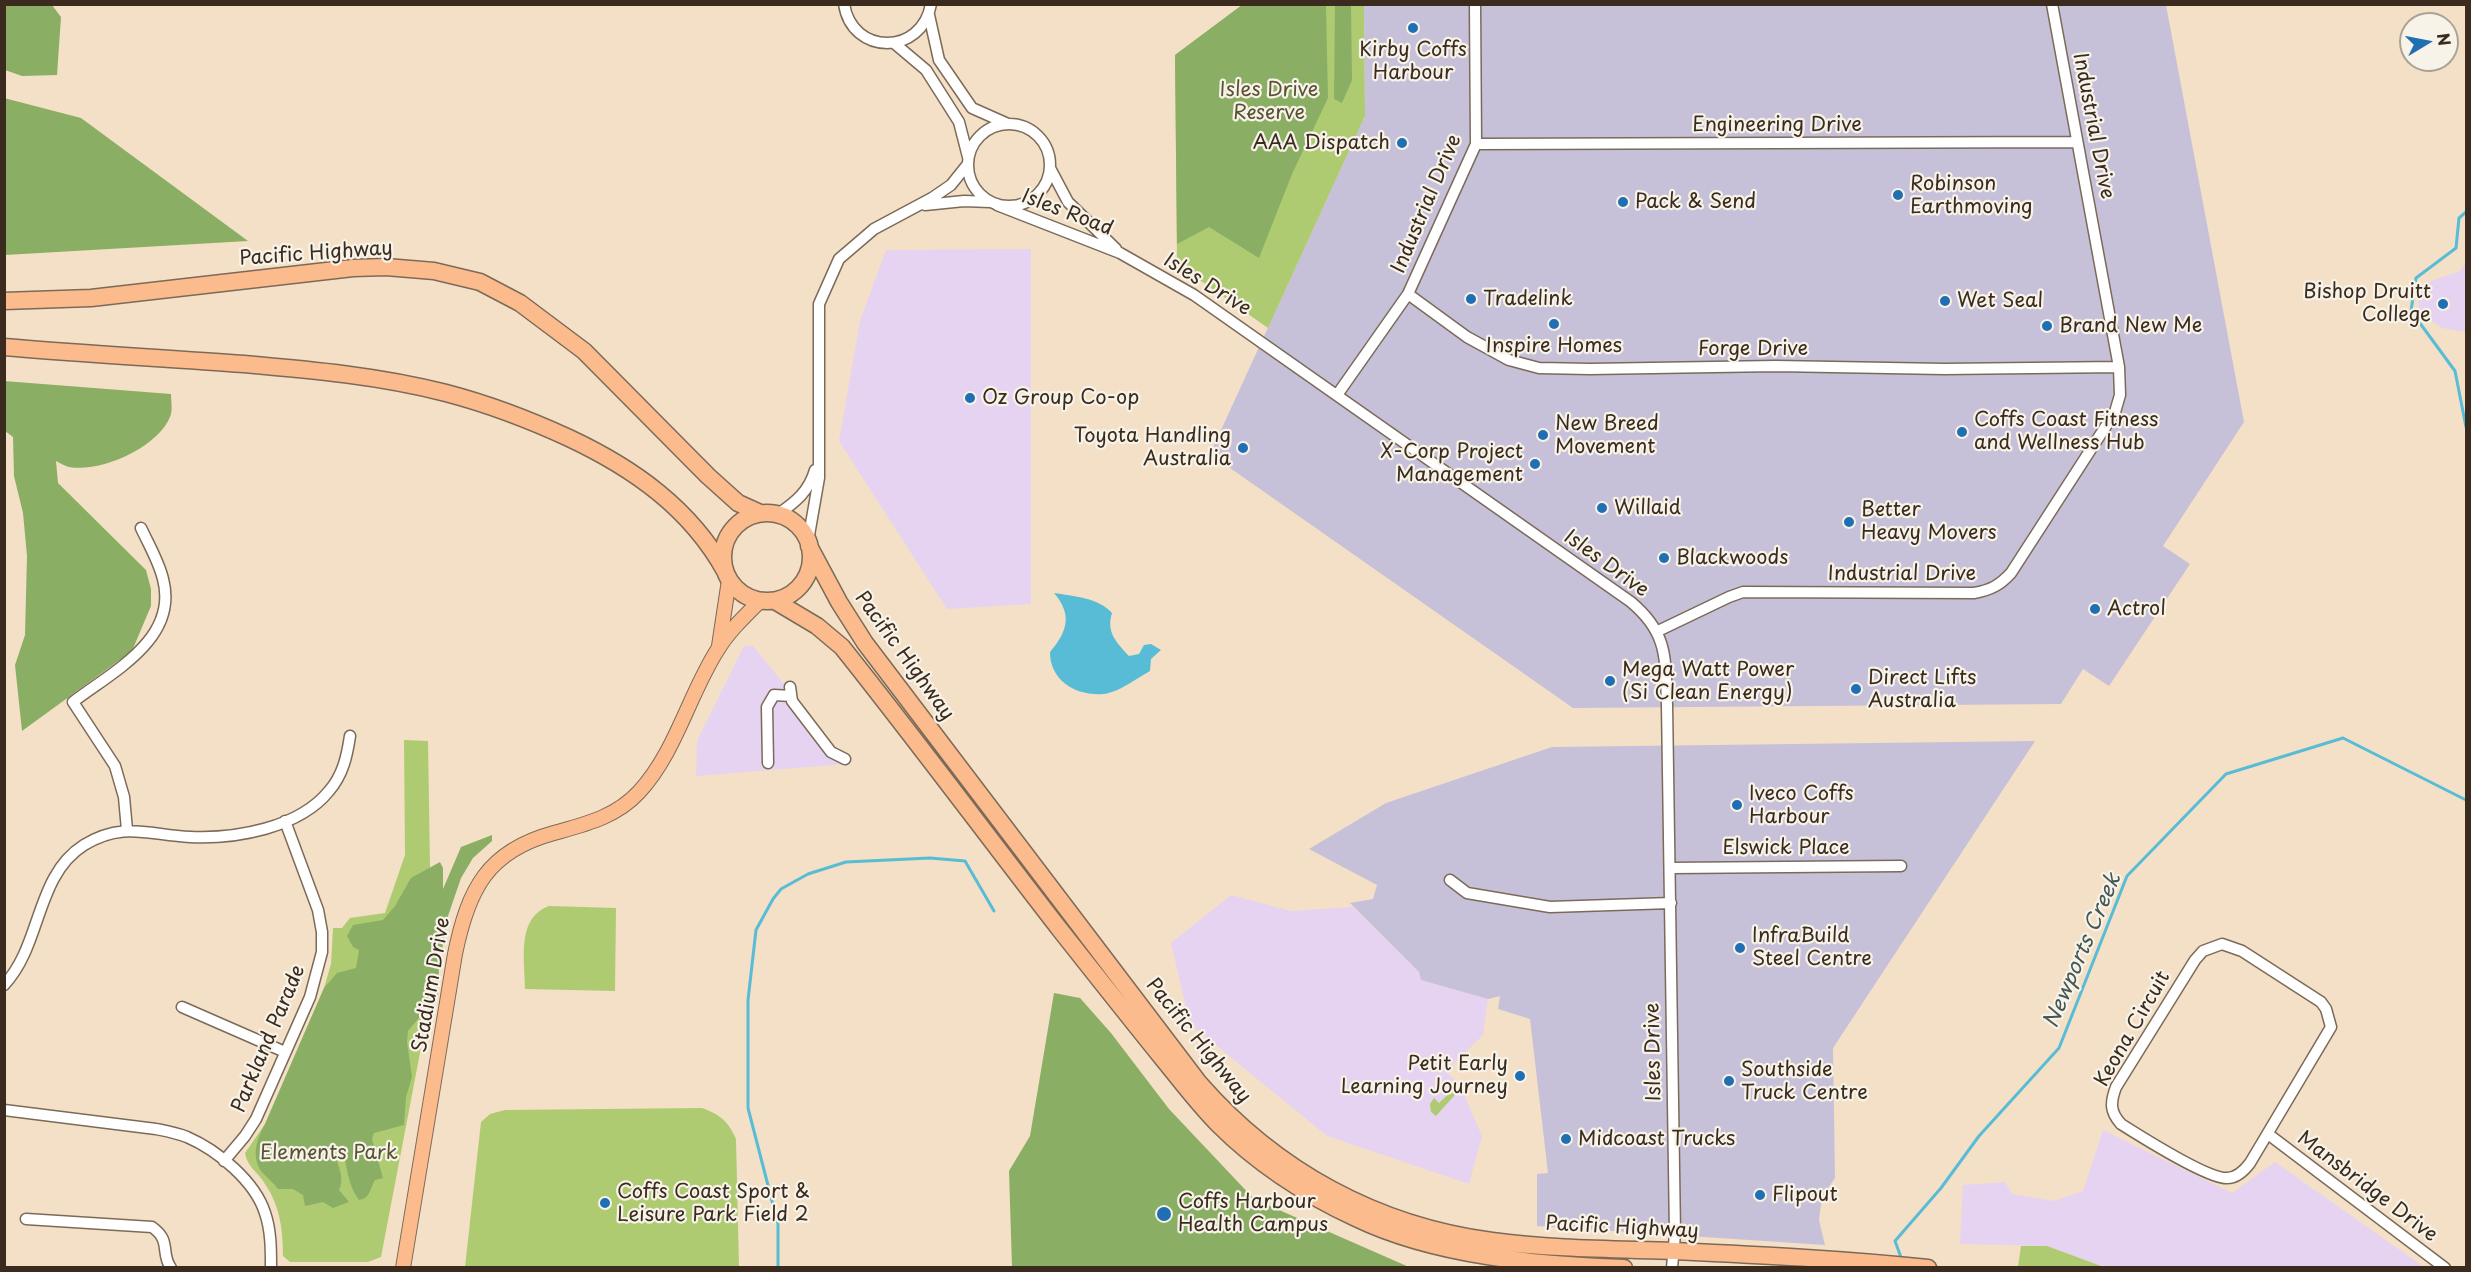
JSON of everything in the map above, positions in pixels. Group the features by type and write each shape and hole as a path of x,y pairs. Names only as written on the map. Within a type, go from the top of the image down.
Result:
{"highway":[{"name":"Pacific Highway","path":"4,301 91,298 353,268 386,267 434,271 480,282 520,303 584,351 708,476 738,502 760,513"},
{"path":"4,347 329,372 418,387 474,401 539,424 622,465 660,492 712,546 727,575 746,596 768,601 789,596 801,586 808,573 811,558 802,530 792,520 778,514 760,513 746,518 734,528 726,541 723,556 727,575"},
{"name":"Pacific Highway","path":"808,543 839,602 865,643 1199,1083 1227,1114 1292,1167 1340,1196 1384,1215 1434,1230 1514,1244 1673,1259 1891,1264 1923,1267"},
{"name":"Pacific Highway","path":"768,601 817,626 842,647 1108,991 1197,1101 1236,1140 1283,1177 1329,1205 1386,1230 1438,1245 1489,1256 1540,1263 1624,1268"}],"main road":[{"name":"Stadium Drive","path":"403,1268 455,954 463,919 475,888 491,868 516,848 538,838 606,817 638,793 660,763 718,648 727,575"},
{"name":"Stadium Drive","path":"718,648 768,601"}],"street":[{"path":"844,4 852,25 864,36 878,42 894,43 915,34 930,10"},
{"name":"Industrial Drive","path":"1337,395 1408,294 1476,144 1475,4"},
{"name":"Industrial Drive","path":"1658,632 1743,592 1974,593 1989,591 1998,586 2011,573 2115,412 2120,395 2119,367 2052,4"},
{"path":"913,208 951,201 1022,205 1036,197 1046,184 1050,168 1047,151 1039,137 1025,128 1009,124 972,108 939,60 930,10"},
{"path":"894,43 926,70 959,122 973,187 994,204"},
{"path":"808,543 817,491 819,304 839,259 874,229 951,184 968,161 974,142 992,127 1009,124"},
{"name":"Engineering Drive","path":"1476,144 2077,142"},
{"name":"Isles Road","path":"1050,168 1068,202 1120,253"},
{"name":"Isles Road","path":"994,204 1120,253"},
{"name":"Isles Drive","path":"1120,253 1194,295 1631,602 1646,615 1658,632 1666,666 1671,868 1673,1259"},
{"name":"Forge Drive","path":"1408,294 1467,337 1509,360 1539,368 2119,367"},
{"path":"778,514 800,499 808,488 818,458"},
{"path":"127,830 124,797 115,766 73,702 138,653 159,627 165,606 164,581 141,528"},
{"path":"768,763 767,707 774,695 790,692 792,701 831,752 845,759"},
{"path":"4,985 24,957 48,888 68,858 83,846 99,837 127,830 169,836 210,837 252,830 285,821 309,809 328,792 344,764 350,736"},
{"name":"Parkland Parade","path":"224,1161 256,1119 316,978 322,942 321,921 315,899 285,821"},
{"name":"Elswick Place","path":"1671,868 1901,866"},
{"path":"1450,880 1467,892 1550,907 1671,903"},
{"name":"Keona Circuit","path":"2222,944 2242,951 2321,1002 2330,1020 2328,1034 2268,1134 2245,1170 2236,1176 2218,1177 2132,1131 2113,1115 2111,1101 2116,1087 2195,960 2209,947 2222,944"},
{"path":"182,1007 285,1052"},
{"path":"4,1110 173,1132 195,1141 224,1161 253,1190 262,1205 269,1226 271,1268"},
{"name":"Mansbridge Drive","path":"2268,1134 2445,1268"},
{"path":"26,1219 152,1227 164,1239 167,1261 171,1268"}],"shaded area":[{"path":"1364,5 2166,5 2244,422 2163,546 2190,564 2109,686 2083,669 2061,704 1573,708 1210,454 1365,116"},
{"path":"1031,249 1031,604 947,609 839,441 860,321 886,250"},
{"name":"Bishop Druitt College","path":"2466,262 2466,332 2442,328 2420,314 2417,293 2431,281 2460,271"},
{"path":"744,646 753,646 835,747 845,764 696,776 697,741"},
{"path":"2035,741 1833,1048 1835,1178 1822,1197 1819,1220 1825,1245 1537,1226 1537,1174 1548,1173 1530,1019 1498,1009 1500,996 1488,999 1421,980 1419,972 1350,903 1373,899 1377,885 1309,849 1386,803 1552,747"},
{"path":"1231,895 1291,911 1353,907 1419,972 1421,980 1488,999 1483,1035 1446,1071 1460,1085 1482,1136 1469,1184 1327,1136 1190,1024 1171,943"},
{"path":"2103,1130 2232,1193 2275,1162 2424,1267 2104,1267 2047,1246 1960,1244 1963,1185 2005,1182 2012,1194 2054,1201 2083,1191"}],"green space":[{"path":"4,5 52,5 61,17 57,75 22,76 5,70"},
{"name":"Isles Drive Reserve","path":"1242,5 1364,5 1365,116 1268,328 1177,264 1175,55"},
{"name":"Isles Drive Reserve","path":"1242,5 1326,5 1328,98 1292,174 1259,258 1209,227 1177,244 1175,55"},
{"path":"1335,5 1351,5 1352,80 1342,103 1334,99"},
{"path":"4,98 81,118 248,241 5,255"},
{"path":"4,381 171,394 172,409 164,428 141,448 127,456 97,466 82,468 69,467 56,461 58,483 146,570 151,589 151,606 132,651 22,731 15,665 25,635 27,556 23,513 14,476 13,437 5,431"},
{"name":"Elements Park","path":"404,740 428,741 432,990 381,1257 368,1262 290,1262 283,1256 281,1228 274,1201 248,1162 245,1153 265,1124 324,988 331,964 333,928 342,928 350,918 385,913 405,855"},
{"name":"Elements Park","path":"492,835 492,841 473,858 461,878 448,916 439,967 438,995 408,1031 407,1042 412,1077 406,1097 404,1125 374,1133 372,1139 383,1178 375,1180 368,1195 359,1200 350,1182 343,1147 338,1147 335,1154 341,1176 339,1190 349,1202 333,1208 323,1202 305,1206 303,1195 293,1189 278,1189 261,1171 256,1159 256,1147 324,988 337,973 356,968 359,950 353,947 347,936 353,925 383,920 395,906 411,878 440,862 443,868 443,889 461,847"},
{"path":"549,906 616,908 615,991 525,989 524,953 527,930 531,920 538,912"},
{"path":"1054,993 1080,998 1111,1033 1169,1109 1254,1199 1409,1267 1012,1267 1009,1171 1030,1136"},
{"path":"1458,1085 1461,1088 1436,1116 1431,1112 1430,1104 1434,1098 1439,1103"},
{"name":"Coffs Coast Sport & Leisure Park Field 2","path":"702,1108 723,1119 736,1139 739,1267 465,1267 481,1122 490,1114 505,1110"},
{"path":"2021,1246 2047,1246 2104,1267 2018,1267"}],"water":[{"path":"1054,593 1085,598 1107,608 1112,613 1110,626 1113,636 1129,656 1139,654 1144,645 1151,644 1161,650 1151,659 1150,671 1121,688 1103,694 1083,692 1066,685 1054,671 1051,662 1050,652 1066,623 1064,609"}],"waterway":[{"name":"Newports Creek","path":"2466,212 2459,218 2456,248 2416,278 2411,311 2455,371 2466,427"},
{"name":"Newports Creek","path":"1902,1260 1895,1241 1941,1188 1979,1136 2059,1048 2127,876 2226,774 2343,738 2466,800"},
{"path":"778,1268 778,1224 748,1108 748,1000 756,930 773,899 781,889 808,874 846,862 930,858 965,861 994,911"}],"place":[{"name":"Kirby Coffs Harbour","path":"1413,28"},
{"name":"AAA Dispatch","path":"1402,143"},
{"name":"Robinson Earthmoving","path":"1898,195"},
{"name":"Pack & Send","path":"1623,202"},
{"name":"Tradelink","path":"1471,299"},
{"name":"Wet Seal","path":"1945,301"},
{"name":"Bishop Druitt College","path":"2443,304"},
{"name":"Inspire Homes","path":"1554,324"},
{"name":"Brand New Me","path":"2047,326"},
{"name":"Oz Group Co-op","path":"970,398"},
{"name":"Coffs Coast Fitness and Wellness Hub","path":"1962,432"},
{"name":"New Breed Movement","path":"1543,435"},
{"name":"Toyota Handling Australia","path":"1243,448"},
{"name":"X-Corp Project Management","path":"1535,464"},
{"name":"Willaid","path":"1602,508"},
{"name":"Better Heavy Movers","path":"1849,522"},
{"name":"Blackwoods","path":"1664,558"},
{"name":"Actrol","path":"2095,609"},
{"name":"Mega Watt Power (Si Clean Energy)","path":"1610,681"},
{"name":"Direct Lifts Australia","path":"1856,689"},
{"name":"Iveco Coffs Harbour","path":"1737,805"},
{"name":"InfraBuild Steel Centre","path":"1740,948"},
{"name":"Petit Early Learning Journey","path":"1520,1076"},
{"name":"Southside Truck Centre","path":"1729,1081"},
{"name":"Midcoast Trucks","path":"1566,1139"},
{"name":"Flipout","path":"1760,1195"},
{"name":"Coffs Coast Sport & Leisure Park Field 2","path":"605,1203"},
{"name":"Coffs Harbour Health Campus","path":"1164,1214"}]}
